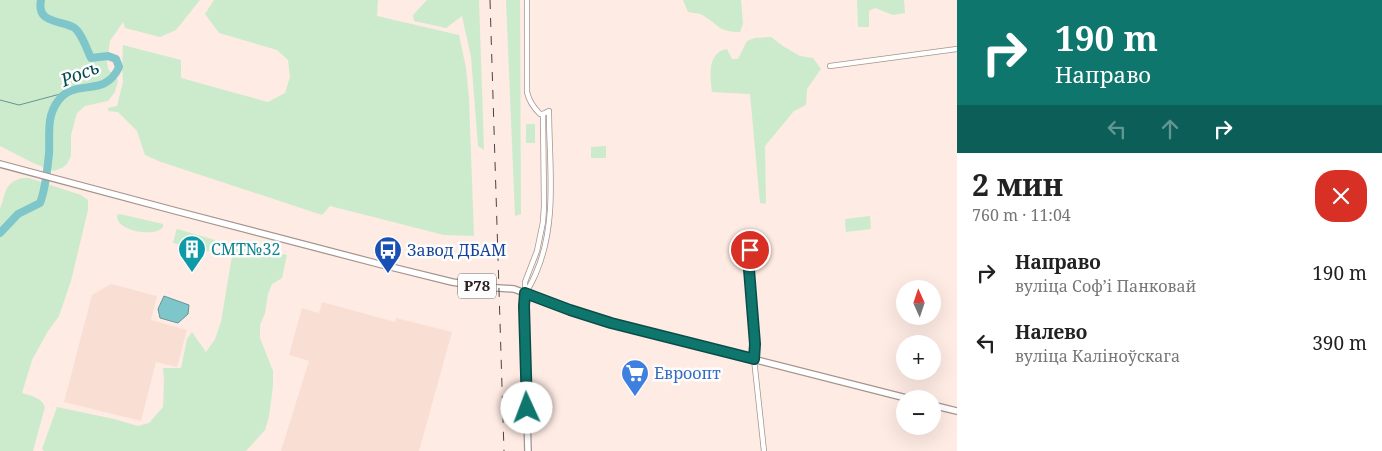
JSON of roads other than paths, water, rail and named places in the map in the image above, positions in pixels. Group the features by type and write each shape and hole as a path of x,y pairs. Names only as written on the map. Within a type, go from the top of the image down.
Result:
{"main road":[{"name":"Р78","path":"0,164 181,213 452,282 483,287 507,288 525,293"},
{"path":"528,451 525,293 611,323 896,395"},
{"path":"941,407 957,411"}],"street":[{"path":"527,0 528,92 529,99 534,107 540,114 543,114"},
{"path":"830,66 957,50"},
{"path":"525,293 540,264 546,243 551,206 548,111 543,114"},
{"path":"525,293 525,282 538,251 543,222 543,114"},
{"path":"750,250 748,257 755,344 754,359 764,451"}],"water":[{"path":"164,296 189,305 188,314 178,323 160,318 158,309"}],"waterway":[{"name":"Рось","path":"0,233 18,214 40,203 47,173 50,120 58,101 65,94 73,90 106,82 113,77 119,67 116,59 108,56 91,58 76,29 51,20 42,13 40,8 41,0"},
{"path":"0,100 19,105 64,93"}],"railway":[{"path":"490,0 504,451"}],"place":[{"name":"СМТ№32","path":"192,273"},
{"name":"Завод ДБАМ","path":"388,274"},
{"name":"Евроопт","path":"635,397"}]}
